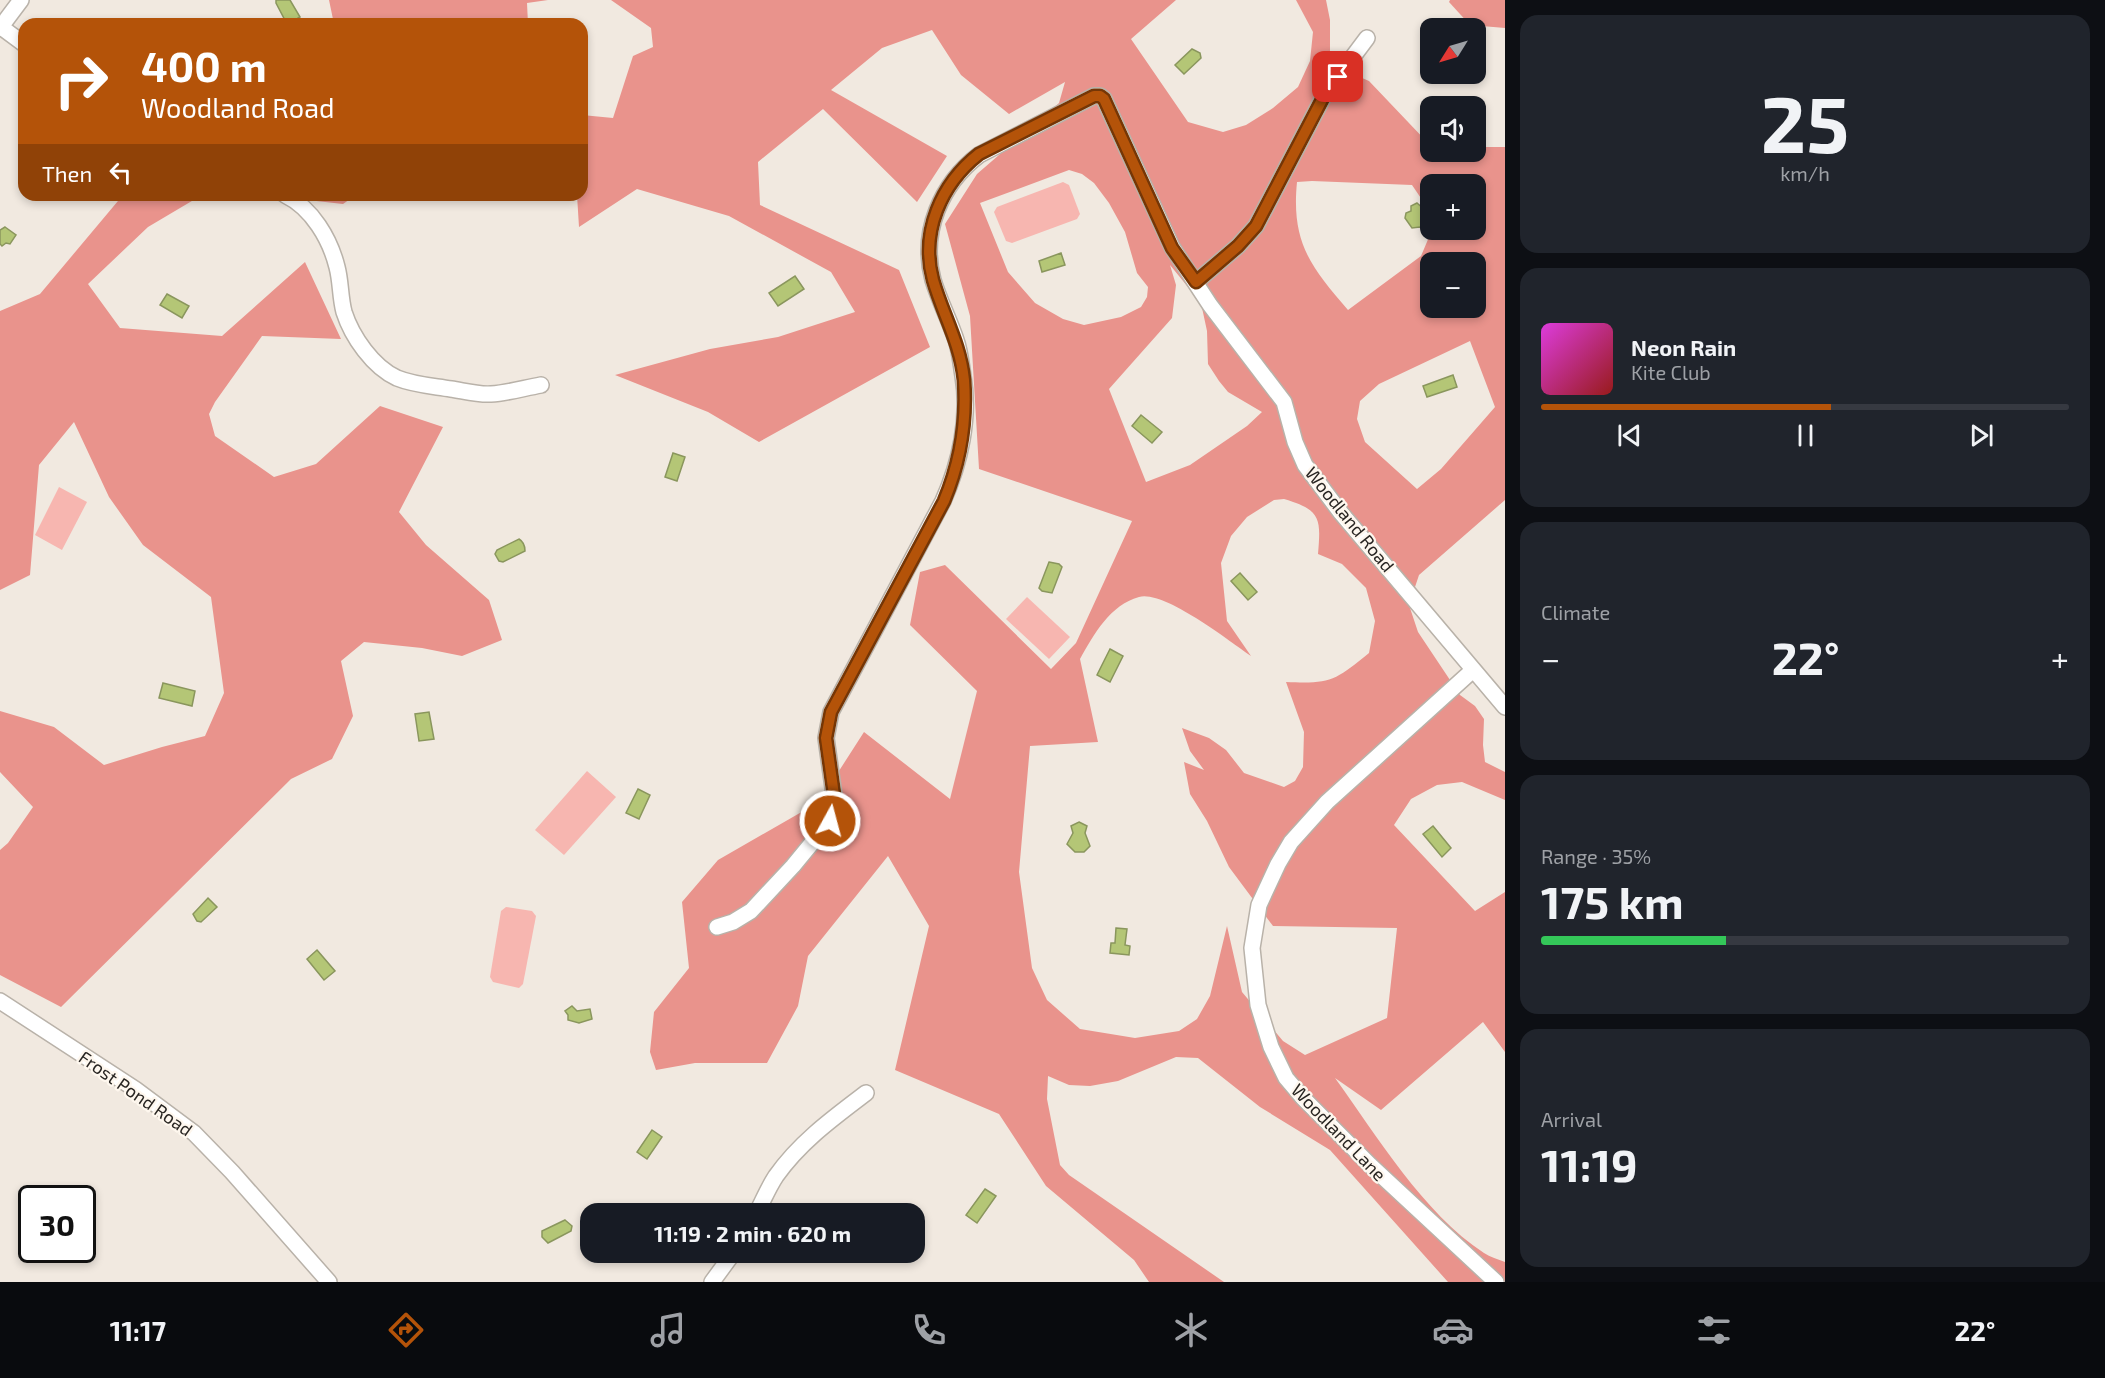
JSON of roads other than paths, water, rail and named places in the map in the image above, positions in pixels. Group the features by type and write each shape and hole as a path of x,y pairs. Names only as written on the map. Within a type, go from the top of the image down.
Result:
{"street":[{"path":"18,40 0,27 21,0"},
{"path":"1196,282 1238,246 1256,226 1325,94 1366,38"},
{"name":"Woodland Road","path":"717,927 733,922 751,911 793,866 830,821 835,802 826,738 831,712 951,484 963,434 964,379 957,341 933,282 930,266 928,248 933,217 940,200 950,183 979,154 1094,96 1104,99 1172,248 1210,304 1284,402 1295,442 1312,475 1341,513 1505,707"},
{"path":"293,201 304,209 323,231 337,267 344,312 353,333 373,360 388,372 398,378 416,383 488,395 541,385"},
{"name":"Woodland Lane","path":"1473,670 1327,802 1291,842 1259,905 1252,948 1258,1005 1271,1047 1286,1078 1370,1166 1496,1282"},
{"name":"Frost Pond Road","path":"0,1001 135,1089 194,1133 232,1172 329,1282"},
{"path":"762,1203 775,1178 806,1141 866,1093"},
{"path":"712,1282 726,1263"}]}
